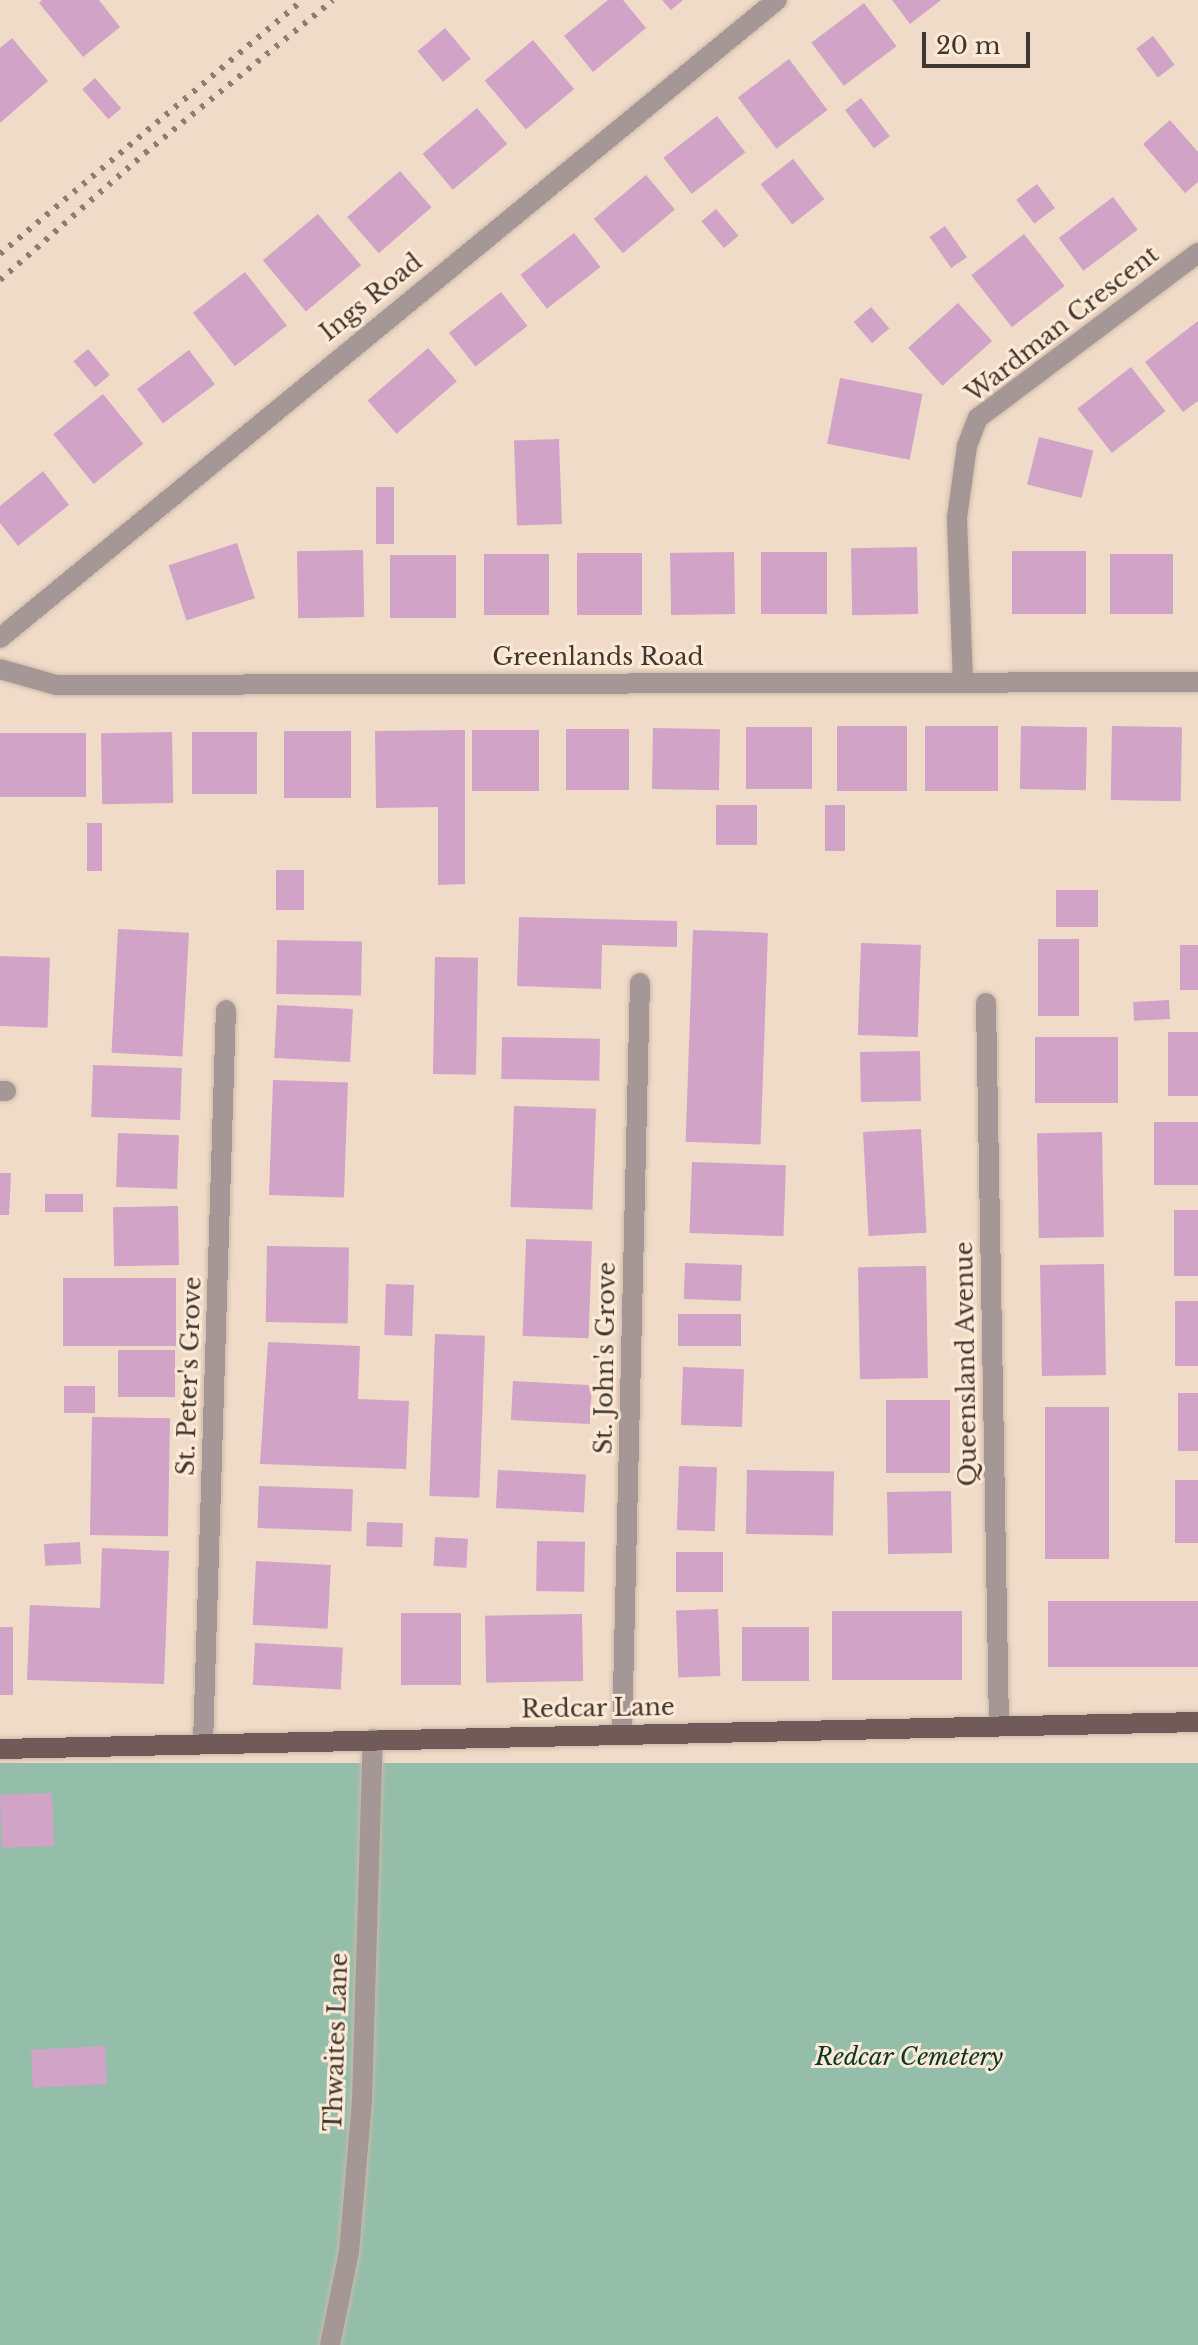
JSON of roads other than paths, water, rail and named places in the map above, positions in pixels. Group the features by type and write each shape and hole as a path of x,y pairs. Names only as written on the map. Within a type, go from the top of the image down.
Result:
{"main road":[{"name":"Redcar Lane","path":"0,1749 1198,1722"}],"street":[{"name":"Ings Road","path":"0,638 777,0"},
{"name":"Wardman Crescent","path":"963,683 957,518 967,446 978,418 1198,253"},
{"name":"Greenlands Road","path":"0,669 56,685 1198,682"},
{"name":"St. John's Grove","path":"622,1734 640,983"},
{"name":"Queensland Avenue","path":"986,1003 999,1725"},
{"name":"St. Peter's Grove","path":"203,1744 226,1010"},
{"name":"Thwaites Lane","path":"330,2345 349,2252 362,2100 373,1739"}],"railway":[{"path":"0,254 303,0"},
{"path":"0,280 145,153 333,0"}],"park label":[{"name":"Redcar Cemetery","path":"909,2057"}]}
